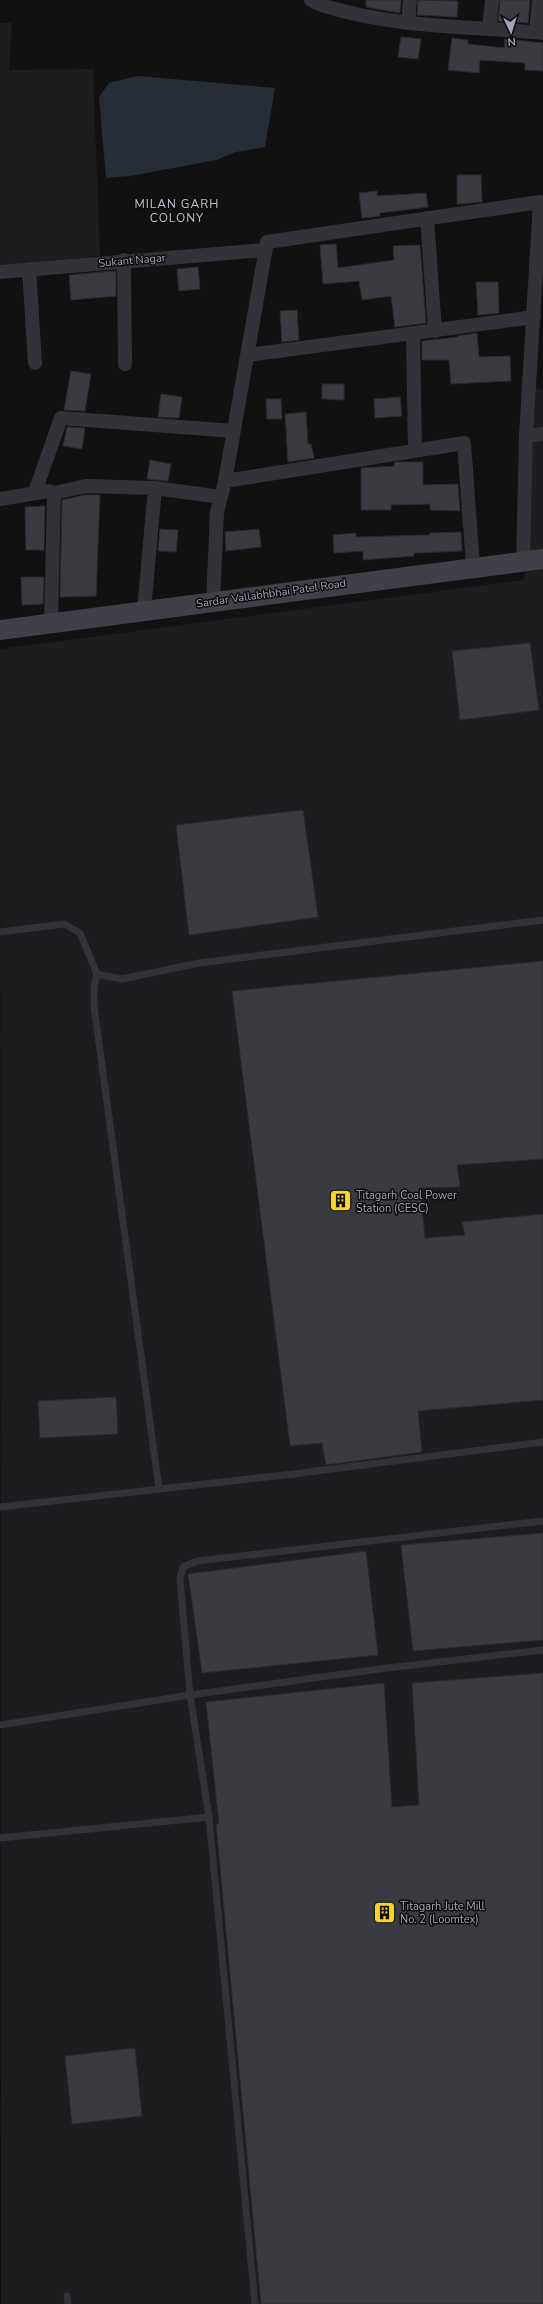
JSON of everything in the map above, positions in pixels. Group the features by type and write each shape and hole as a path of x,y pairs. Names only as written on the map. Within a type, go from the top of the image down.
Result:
{"street":[{"path":"408,23 410,0"},
{"path":"489,29 492,0"},
{"path":"316,2 364,16 408,23 539,33 539,0"},
{"path":"213,601 217,512 225,481 267,242 540,202 526,436 523,562"},
{"path":"428,218 435,331"},
{"name":"Sukant Nagar","path":"0,272 124,260 265,250"},
{"path":"124,260 125,364"},
{"path":"29,269 35,363"},
{"path":"248,355 534,317"},
{"path":"413,334 415,451"},
{"path":"35,492 62,418 234,431"},
{"path":"526,436 543,434"},
{"path":"225,481 464,444 473,566"},
{"path":"0,499 35,492 48,491 54,494 86,486 155,488 221,497"},
{"path":"144,610 155,488"},
{"path":"51,623 54,494"},
{"name":"Sardar Vallabhbhai Patel Road","path":"0,630 473,566 543,559"}],"lane":[{"path":"97,974 122,979 199,963 543,920"},
{"path":"0,932 64,924 80,933 97,974 94,987 94,1006 159,1489"},
{"path":"0,1506 159,1489 543,1442"},
{"path":"255,2304 209,1817 190,1695 180,1578 184,1567 197,1561 543,1521"},
{"path":"0,1725 190,1695 387,1668 543,1650"},
{"path":"0,1838 209,1817"},
{"path":"67,2296 68,2304"}],"shaded area":[{"path":"0,23 12,23 9,70 93,69 100,256 0,266"},
{"path":"138,76 275,88 265,147 236,152 216,160 130,176 106,178 99,97 109,83"},
{"path":"535,388 543,390 543,2304 1,2304 0,649 524,580 529,552"}],"building":[{"path":"366,0 401,0 400,13 366,7"},
{"path":"418,0 458,1 457,17 417,15"},
{"path":"500,0 530,0 528,23 498,21"},
{"path":"401,37 421,39 418,59 398,57"},
{"path":"452,38 468,40 468,44 504,48 505,39 543,43 543,71 525,70 525,63 480,60 479,73 448,70"},
{"path":"457,175 481,175 482,202 457,204"},
{"path":"377,191 377,196 426,193 428,207 380,213 380,216 362,218 359,193"},
{"path":"336,244 338,268 394,260 393,246 420,245 426,323 395,327 391,296 362,300 359,281 323,284 320,245"},
{"path":"198,267 200,289 179,291 177,269"},
{"path":"116,271 116,296 71,300 69,275"},
{"path":"476,282 498,282 499,313 478,315"},
{"path":"297,310 299,340 282,342 280,311"},
{"path":"477,333 479,357 510,356 511,381 451,384 449,360 422,360 422,341 458,337 457,336"},
{"path":"71,371 91,374 85,411 64,410"},
{"path":"322,384 344,384 344,400 322,399"},
{"path":"161,394 182,397 179,418 158,417"},
{"path":"400,397 402,416 375,418 374,399"},
{"path":"266,399 281,399 282,419 267,419"},
{"path":"306,412 308,444 311,444 314,458 288,462 285,414"},
{"path":"67,427 85,428 82,449 63,446"},
{"path":"150,460 171,464 168,481 147,479"},
{"path":"423,462 423,485 458,484 460,511 430,510 430,504 391,505 391,510 361,510 361,468 394,466 394,463"},
{"path":"85,495 100,495 96,596 60,597 62,500"},
{"path":"45,506 44,550 26,550 25,507"},
{"path":"160,529 178,530 176,552 158,551"},
{"path":"259,529 261,547 226,551 225,532"},
{"path":"461,532 462,551 414,553 414,556 363,560 363,551 334,553 333,535 356,533 356,537 430,535 430,533"},
{"path":"21,577 44,577 43,604 22,605"},
{"path":"530,643 539,710 460,720 452,651"},
{"path":"303,810 318,917 189,935 176,825"},
{"name":"Titagarh Coal Power Station (CESC)","path":"543,961 543,1159 457,1165 460,1187 420,1188 425,1238 465,1235 462,1222 543,1214 543,1400 418,1411 422,1452 326,1465 322,1443 290,1446 232,991"},
{"path":"116,1397 118,1434 40,1438 38,1401"},
{"path":"543,1533 543,1640 413,1651 401,1545"},
{"path":"366,1551 378,1655 202,1673 188,1574"},
{"name":"Titagarh Jute Mill No. 2 (Loomtex)","path":"543,1673 543,2304 261,2304 216,1824 219,1824 206,1702 384,1683 392,1807 419,1805 412,1683"},
{"path":"135,2048 142,2116 72,2124 65,2056"}],"place":[{"name":"Titagarh Coal Power Station (CESC)","path":"340,1201"},
{"name":"Titagarh Jute Mill No. 2 (Loomtex)","path":"384,1912"}],"district":[{"name":"MILAN GARH COLONY","path":"177,211"}]}
